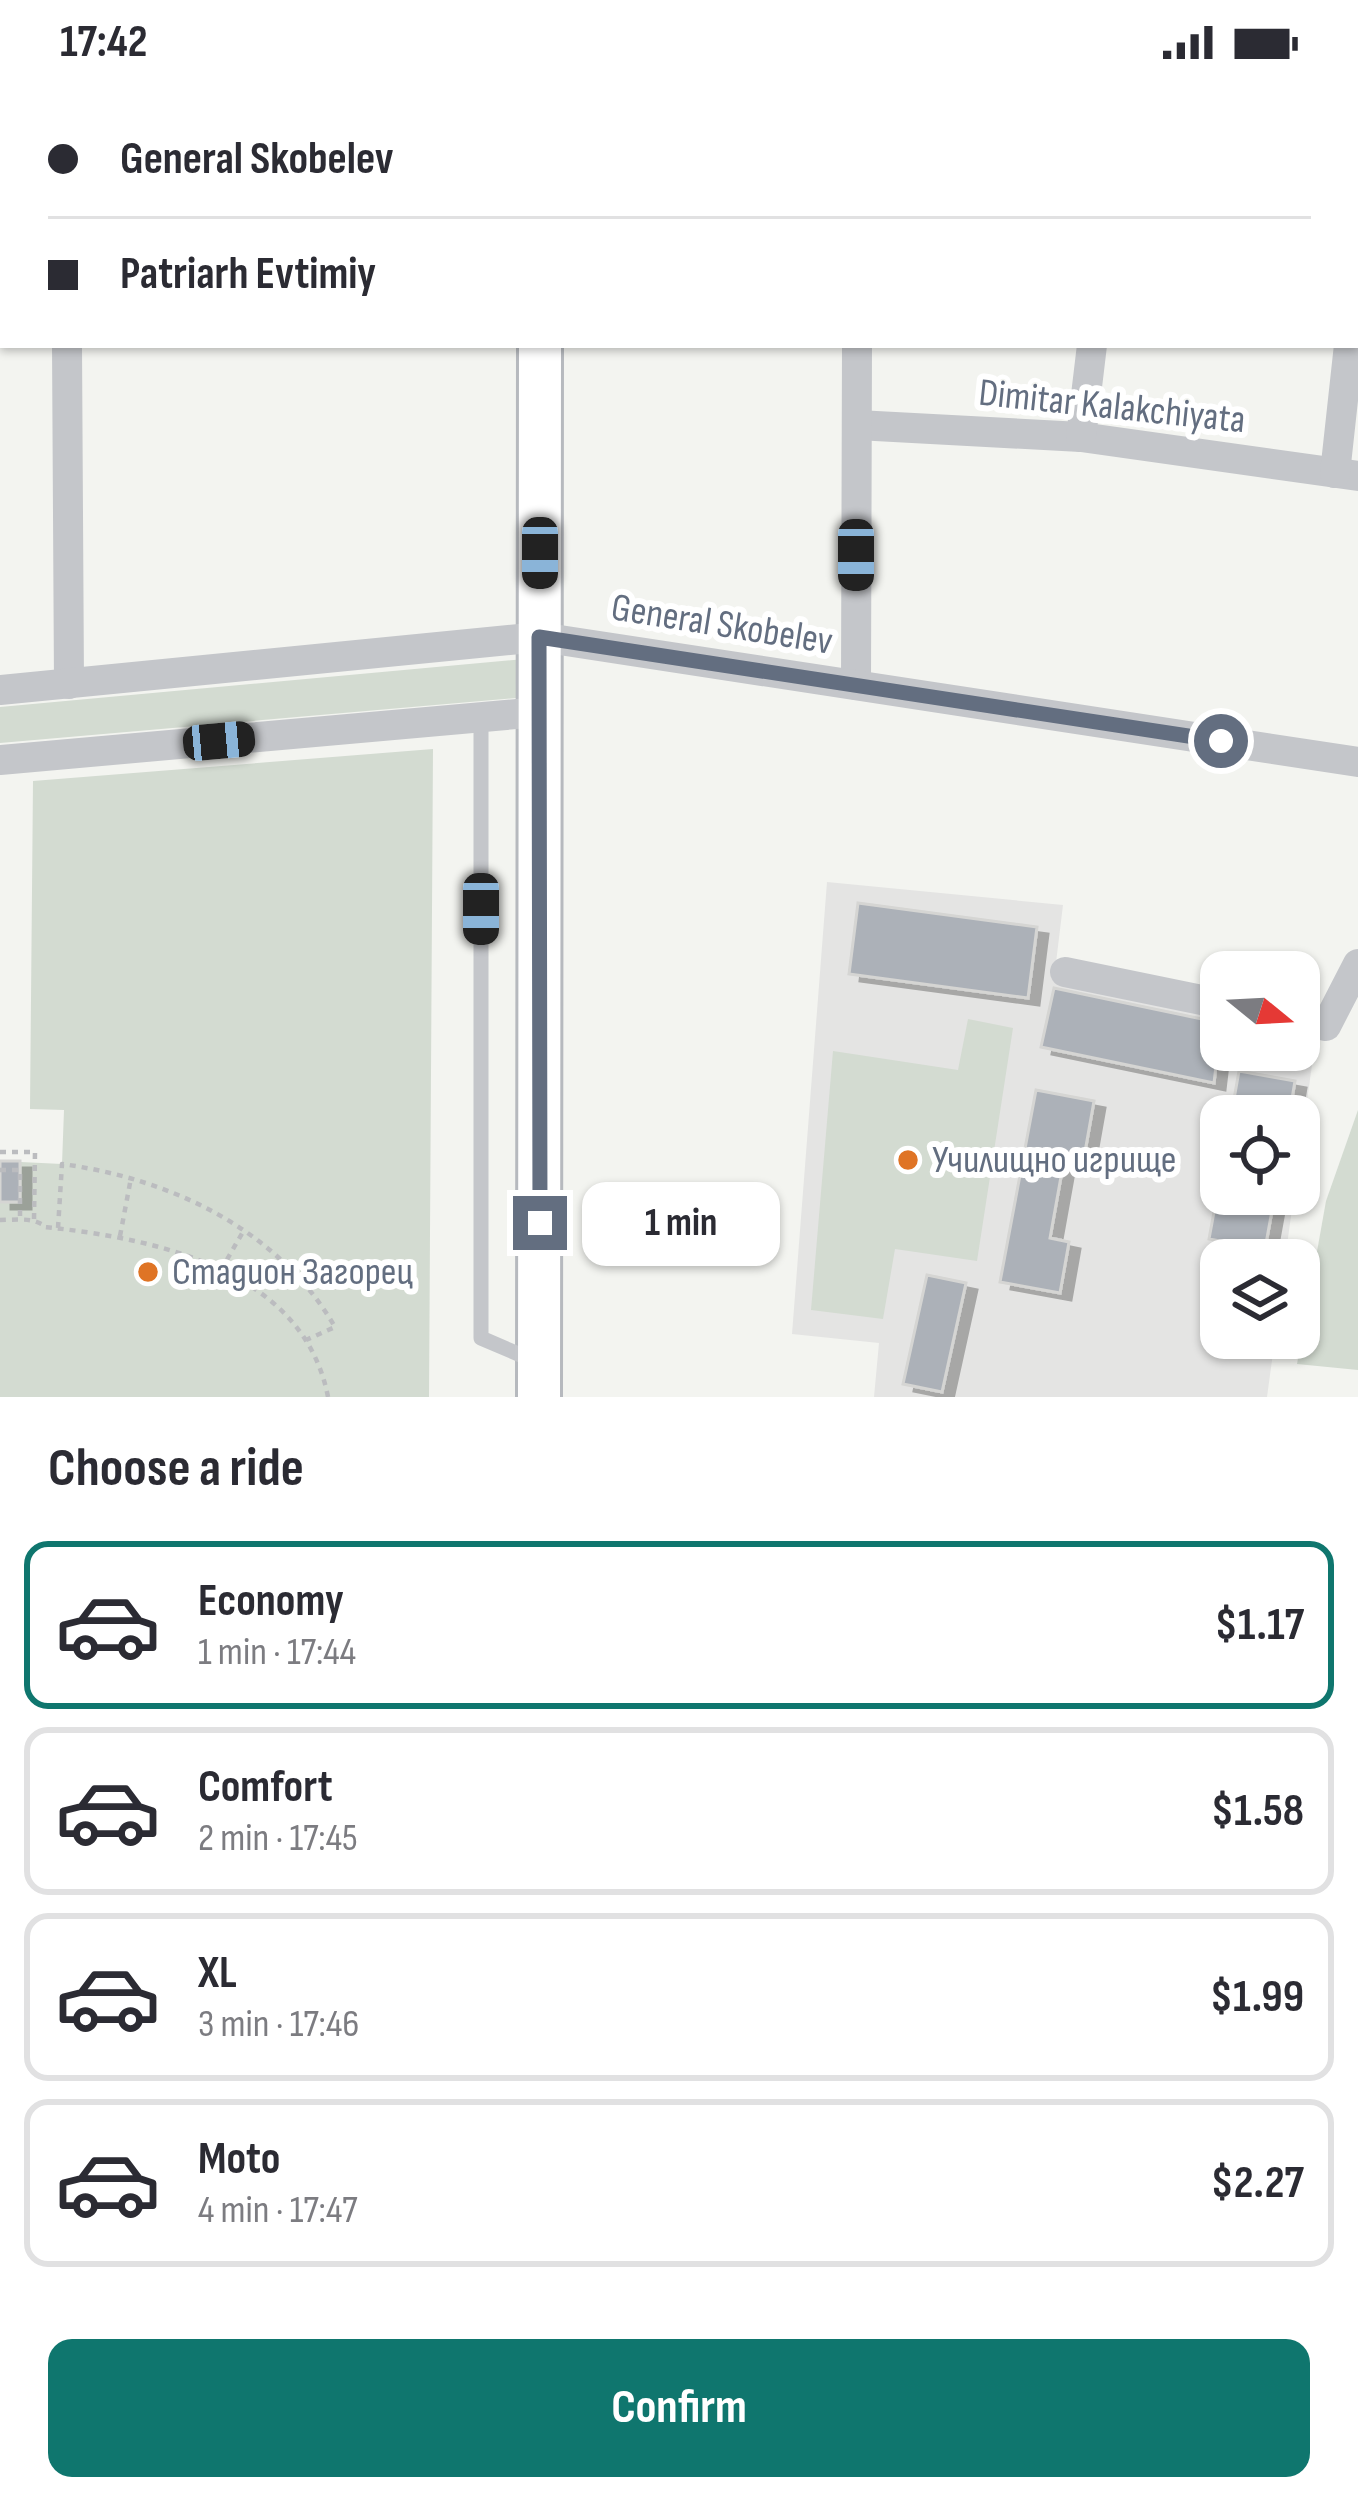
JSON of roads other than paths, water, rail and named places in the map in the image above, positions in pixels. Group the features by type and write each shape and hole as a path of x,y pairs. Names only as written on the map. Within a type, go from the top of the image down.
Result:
{"main road":[{"path":"539,1380 540,348"}],"street":[{"path":"67,348 69,684"},
{"path":"856,685 857,348"},
{"path":"1082,437 1092,348"},
{"path":"1346,474 1349,348"},
{"name":"Dimitar Kalakchiyata","path":"857,425 1082,437 1346,474"},
{"name":"General Skobelev","path":"0,690 539,637 1358,762"},
{"path":"0,760 539,712"},
{"path":"1320,1025 1326,1026 1358,964"},
{"path":"1066,971 1200,1000"}],"lane":[{"path":"481,718 482,1338 539,1380"}],"place":[{"name":"Училищно игрище","path":"908,1160"},
{"name":"Стадион Загорец","path":"148,1272"}]}
